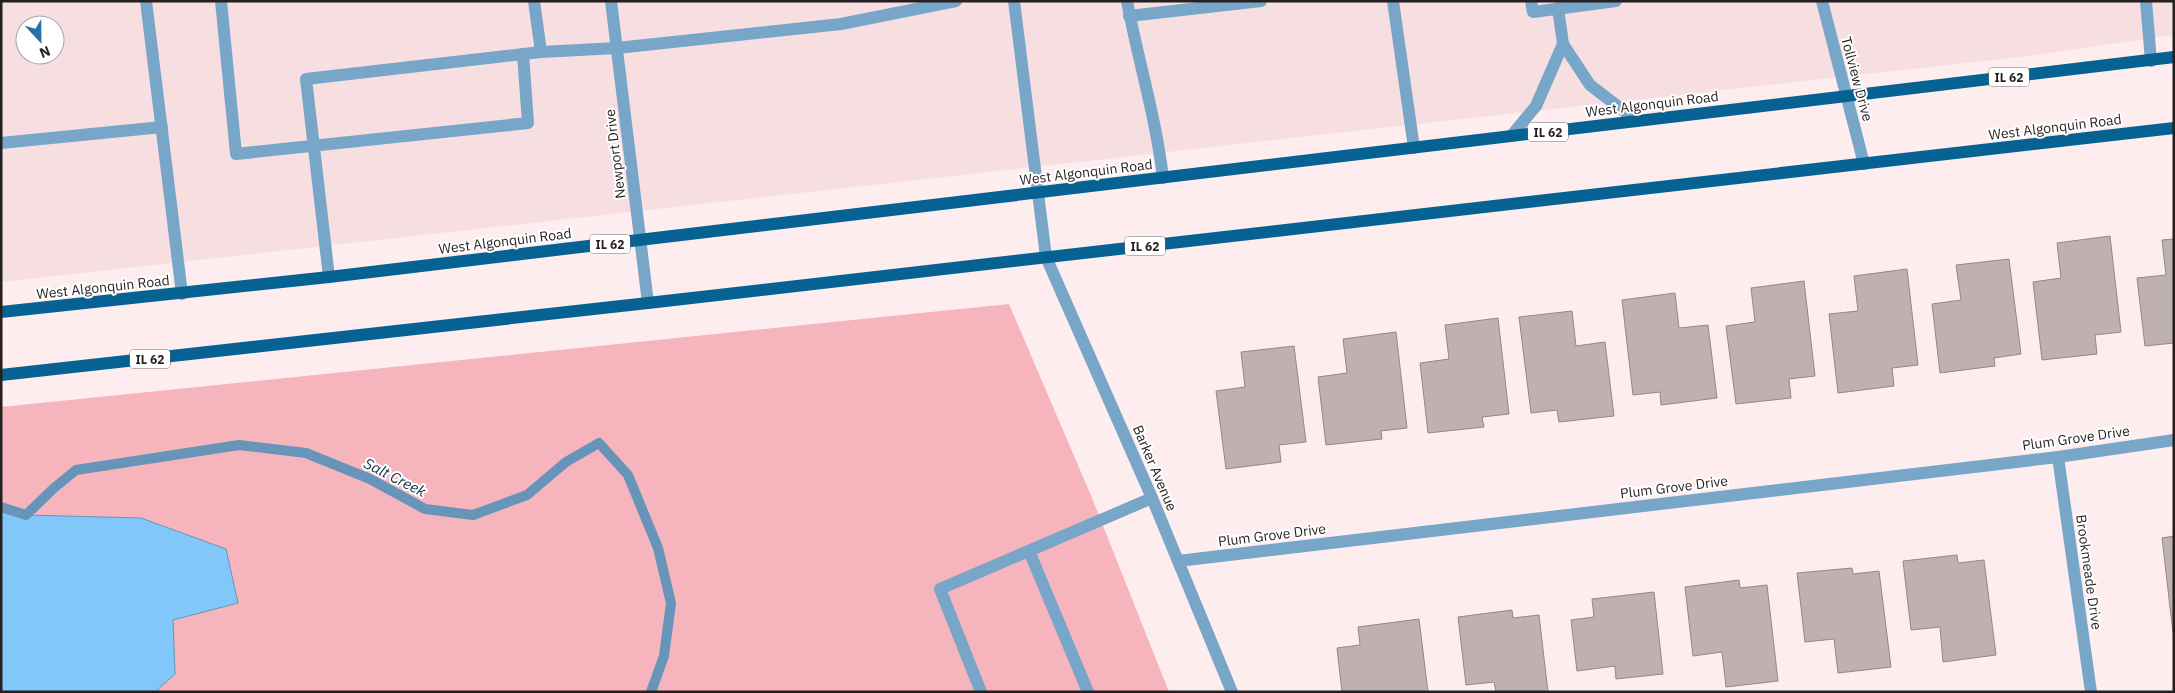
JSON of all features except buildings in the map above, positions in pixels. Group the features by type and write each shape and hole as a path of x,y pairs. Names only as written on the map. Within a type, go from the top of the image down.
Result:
{"main road":[{"name":"West Algonquin Road","path":"1,312 329,277 2174,57"},
{"name":"West Algonquin Road","path":"1,375 648,303 2174,128"}],"street":[{"path":"146,1 182,294"},
{"path":"221,1 236,154 528,123 523,54"},
{"path":"534,1 541,52"},
{"name":"Newport Drive","path":"611,1 648,303"},
{"path":"329,277 312,146 306,79 541,52 617,48 841,24 956,1"},
{"name":"Barker Avenue","path":"1014,1 1046,257 1152,498 1232,692"},
{"path":"1126,1 1158,134 1163,178"},
{"path":"1129,16 1262,1"},
{"path":"1393,1 1414,148"},
{"path":"1531,1 1532,12 1616,1"},
{"name":"Tollview Drive","path":"1822,1 1864,164"},
{"path":"2146,1 2151,60"},
{"path":"1558,8 1562,44 1590,85 1636,121"},
{"path":"1511,136 1536,106 1562,44"},
{"path":"1,143 162,127"},
{"name":"Plum Grove Drive","path":"1178,561 2058,456 2174,440"},
{"name":"Brookmeade Drive","path":"2058,456 2091,692"},
{"path":"982,692 940,589 1152,498"},
{"path":"1029,551 1088,692"}],"shaded area":[{"path":"1,1 2174,1 2174,35 2029,56 1,282"},
{"path":"1009,304 1092,498 1169,692 1,692 1,407"}],"water":[{"path":"1,507 26,515 141,518 226,549 238,603 173,620 175,674 155,692 1,692"}],"waterway":[{"name":"Salt Creek","path":"1,507 26,515 76,470 239,445 306,453 370,479 425,509 473,515 527,495 566,462 599,443 628,475 658,548 671,603 664,656 651,692"}]}
